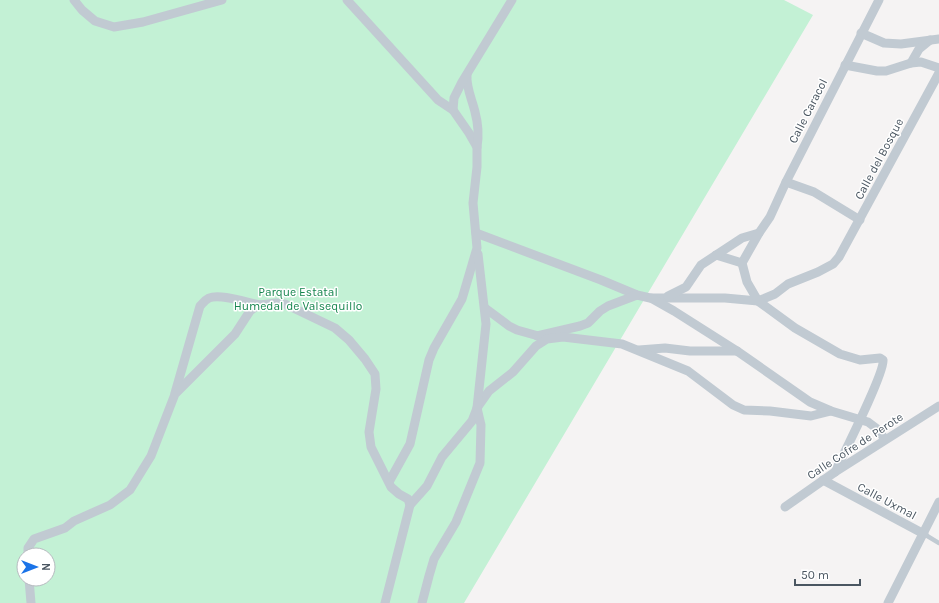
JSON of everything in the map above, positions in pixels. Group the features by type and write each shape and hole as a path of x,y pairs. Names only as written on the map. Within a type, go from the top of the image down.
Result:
{"street":[{"path":"74,0 82,10 96,20 114,26 143,22 222,0"},
{"path":"347,0 438,100 453,110 477,147"},
{"path":"453,110 454,98 512,0"},
{"name":"Calle Caracol","path":"742,263 758,233 770,217 786,182 879,0"},
{"path":"861,33 884,43 901,44 934,40"},
{"path":"911,63 919,49 934,40"},
{"path":"845,65 877,71 886,71 911,63 921,62 939,68"},
{"path":"422,603 434,559 456,522 480,463 481,426 478,408 486,324 473,198 477,167 478,128 467,82 468,73"},
{"name":"Calle del Bosque","path":"758,301 775,294 788,284 818,272 833,264 839,257 939,73"},
{"path":"786,182 814,192 860,220"},
{"path":"666,297 686,286 701,265 742,238 758,233"},
{"path":"476,234 601,280 637,295 650,298 674,311 737,351 810,402 831,411 868,422 876,428 885,440"},
{"path":"389,482 410,444 429,360 434,348 462,299 477,248"},
{"path":"716,255 742,263 747,282 758,301 795,328 840,354 860,360 880,358 883,360 877,380 835,472"},
{"path":"537,336 588,323 600,311 608,306 637,295"},
{"path":"29,547 34,539 60,531 74,521 110,505 130,490 141,474 157,443 175,394 200,306 210,297 218,296 260,305 276,303 285,304 335,328 349,340 375,374 376,389 369,432 371,448 394,491 408,499 410,505"},
{"path":"650,298 725,298 758,301"},
{"path":"175,394 235,334 250,311 260,305"},
{"path":"485,308 509,326 547,339 563,337 622,344 688,371 733,404 744,410 770,411 811,416 831,411"},
{"path":"385,603 410,505 427,486 442,457 472,421 489,391 513,372 536,346 547,339"},
{"path":"637,350 665,348 690,351 737,351"},
{"name":"Calle Cofre de Perote","path":"785,507 835,472 939,406"},
{"name":"Calle Uxmal","path":"823,480 924,534"},
{"path":"888,603 939,502"},
{"path":"30,587 31,603"}],"lane":[{"name":"Calle Uxmal","path":"924,534 939,543"}],"green space":[{"name":"Parque Estatal Humedal de Valsequillo","path":"0,0 784,0 813,15 464,603 0,603"}]}
